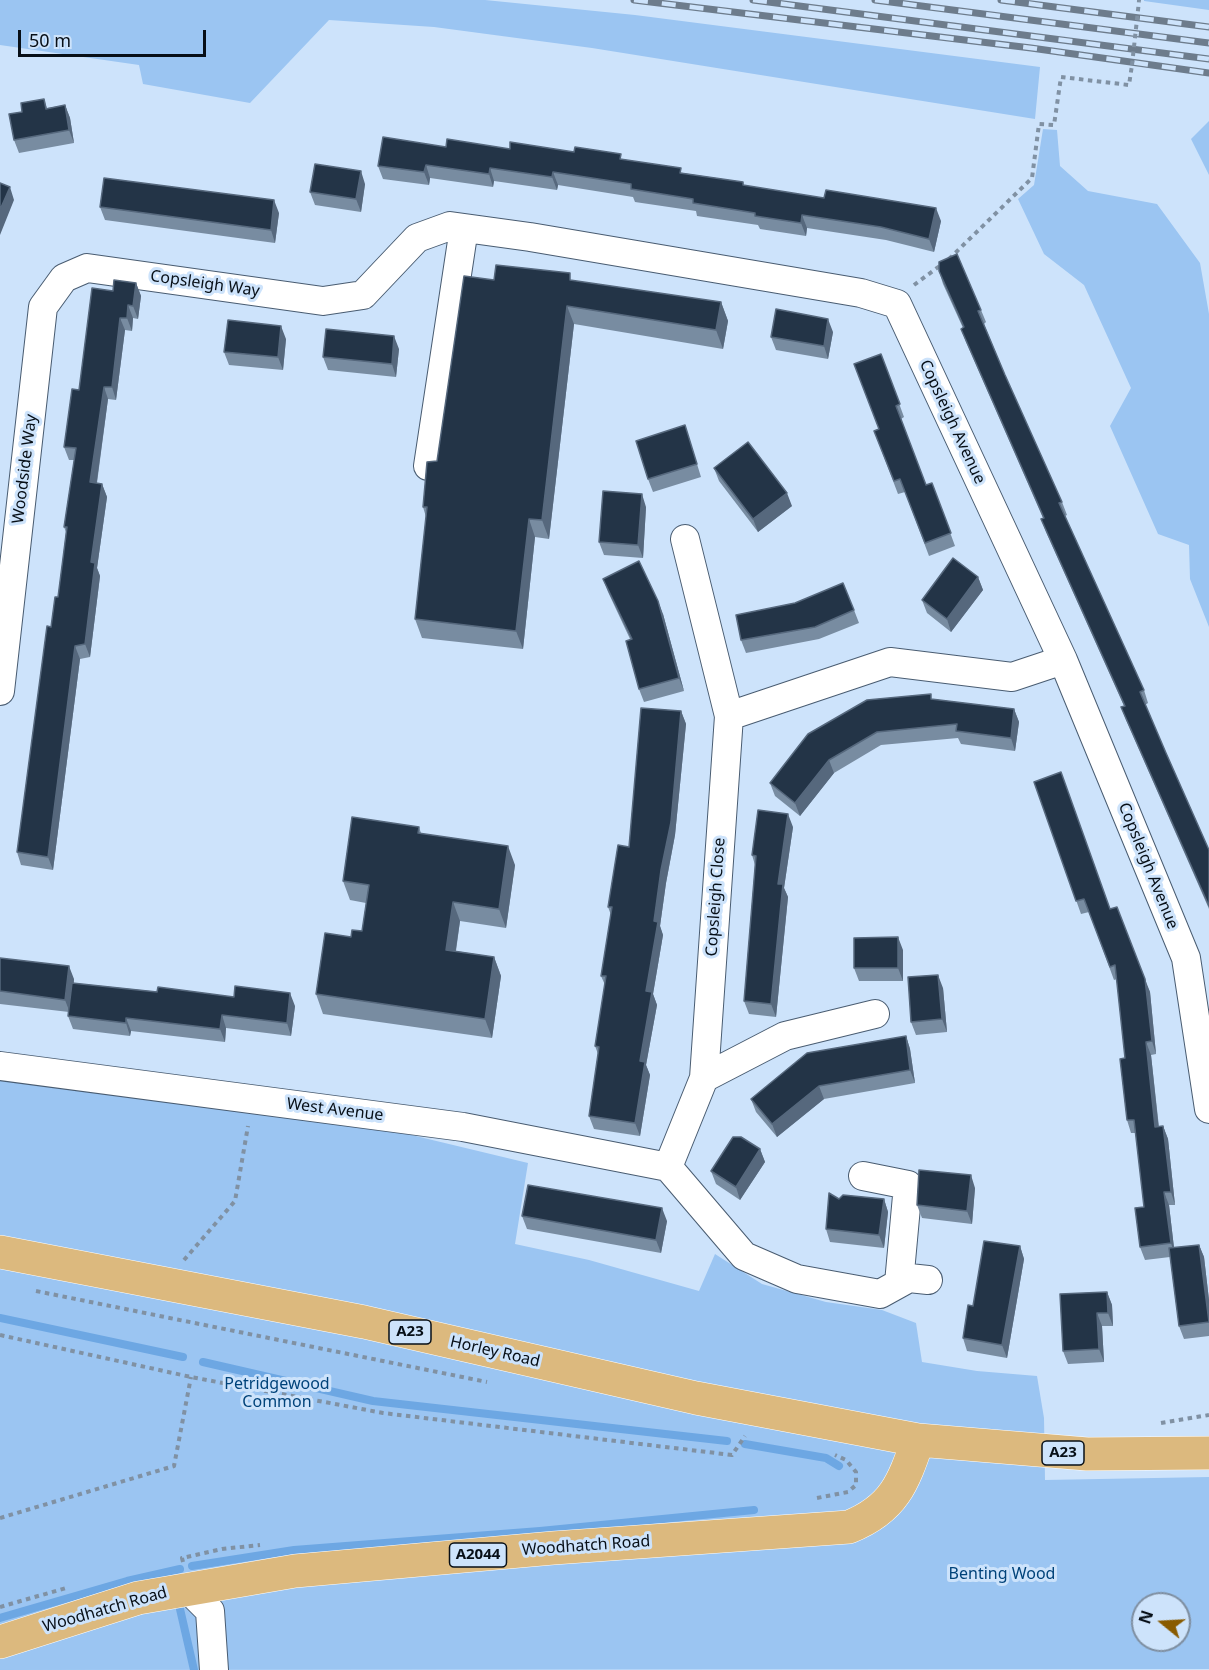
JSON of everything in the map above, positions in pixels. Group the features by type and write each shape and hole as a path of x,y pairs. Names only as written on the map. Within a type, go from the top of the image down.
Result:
{"main road":[{"name":"Horley Road","path":"0,1252 169,1271 754,1428 918,1440"},
{"name":"A23","path":"918,1440 1067,1454 1209,1452"},
{"name":"Woodhatch Road","path":"0,1642 138,1598 295,1571 384,1562 849,1527 871,1518 887,1503 905,1478 918,1440"}],"street":[{"name":"Copsleigh Way","path":"87,268 323,301 363,295 417,238 450,226 464,228"},
{"path":"428,466 464,228 849,291 897,304"},
{"name":"Woodside Way","path":"0,691 44,307 64,278 87,268"},
{"name":"Copsleigh Avenue","path":"897,304 1063,660 1186,958 1209,1108"},
{"name":"Copsleigh Close","path":"668,1167 704,1078 729,716 685,539"},
{"path":"729,716 890,662 1012,677 1063,660"},
{"path":"704,1078 784,1036 875,1014"},
{"name":"West Avenue","path":"0,1066 463,1127 668,1167"},
{"path":"668,1167 744,1256 797,1279 880,1294 909,1278 928,1280"},
{"path":"863,1176 908,1185 899,1283"},
{"path":"187,1588 210,1611 214,1670"}],"path":[{"path":"897,304 916,283 948,260 1032,178 1039,124 1054,125 1061,77 1129,85 1139,0"},
{"path":"169,1271 184,1259 236,1201 249,1126 263,1109 260,1101"},
{"path":"169,1271 184,1259 195,1261"},
{"path":"34,1290 490,1383"},
{"path":"0,1335 191,1377 383,1413 732,1455 754,1428"},
{"path":"0,1518 174,1466 191,1377"},
{"path":"1156,1424 1209,1415"},
{"path":"734,1433 754,1428"},
{"path":"815,1498 848,1492 856,1485 856,1472 846,1460 827,1452"},
{"path":"187,1588 182,1558 222,1549 262,1545"}],"green space":[{"path":"0,0 485,0 635,15 1040,67 1035,119 592,48 434,27 329,20 250,103 143,84 139,65 0,45"},
{"path":"1209,0 1209,10 1144,1"},
{"path":"1209,121 1209,175 1191,139"},
{"path":"1043,129 1057,130 1060,166 1088,191 1157,204 1200,263 1209,314 1209,627 1190,579 1189,545 1158,534 1110,426 1131,388 1084,285 1044,254 1018,199 1034,185"},
{"name":"Petridgewood Common","path":"0,1078 399,1132 528,1163 515,1244 589,1260 699,1291 715,1254 762,1284 826,1302 882,1310 916,1323 922,1362 977,1371 1037,1376 1044,1418 1045,1480 1209,1477 1209,1669 0,1670"}],"building":[{"path":"44,99 46,109 65,105 69,130 14,140 9,114 22,112 21,103"},
{"path":"383,137 446,147 447,139 510,149 510,142 574,152 575,147 621,154 620,159 681,168 680,173 743,182 743,185 824,198 826,190 936,208 929,239 881,227 802,215 801,223 693,203 693,199 631,189 631,184 553,172 552,177 490,168 489,174 426,165 424,172 378,166"},
{"path":"315,164 361,171 356,199 310,192"},
{"path":"104,178 274,200 271,230 100,207"},
{"path":"0,183 10,187 0,210"},
{"path":"957,254 1005,375 1062,502 1059,503 1144,690 1140,692 1209,850 1209,906 1121,707 1125,706 1041,519 1044,518 961,329 964,327 939,271 939,262"},
{"path":"496,265 570,273 570,280 721,302 716,330 567,306 542,520 529,519 516,631 415,619 427,507 423,507 427,462 437,461 464,276 494,280"},
{"path":"114,280 136,283 133,306 128,305 127,318 120,318 112,387 104,387 90,482 102,484 91,562 95,563 85,644 75,646 48,857 17,852 47,626 51,627 55,597 58,597 67,527 64,527 76,448 64,447 72,389 79,390 92,288 113,291"},
{"path":"776,309 828,319 824,346 771,337"},
{"path":"228,320 281,326 278,357 224,352"},
{"path":"326,329 394,336 392,364 323,357"},
{"path":"881,354 900,404 896,406 926,485 932,483 951,533 925,543 900,479 894,481 874,431 879,429 854,364"},
{"path":"685,425 697,464 648,479 636,441"},
{"path":"748,442 787,493 753,519 714,468"},
{"path":"603,491 642,494 638,545 599,542"},
{"path":"953,558 978,577 947,619 922,600"},
{"path":"639,561 658,601 679,678 639,689 626,641 632,639 603,579"},
{"path":"843,583 854,610 815,627 741,640 736,615 795,603"},
{"path":"931,694 931,699 1014,709 1011,738 956,731 957,724 877,732 829,760 795,803 770,783 808,734 867,700"},
{"path":"641,708 681,711 671,822 661,870 654,921 658,922 646,991 652,992 640,1061 645,1062 635,1123 589,1116 599,1047 595,1046 606,976 601,976 612,907 608,907 618,845 629,847"},
{"path":"1061,772 1110,909 1117,907 1145,979 1152,1041 1146,1042 1155,1127 1163,1126 1171,1192 1164,1192 1171,1243 1140,1247 1135,1208 1144,1207 1134,1120 1127,1120 1120,1059 1125,1058 1115,965 1110,967 1084,899 1076,901 1034,782"},
{"path":"758,810 788,814 778,884 783,884 771,1004 744,1001 756,856 752,855"},
{"path":"352,817 419,827 418,833 508,846 499,909 453,902 446,950 494,957 485,1019 316,994 325,933 351,937 352,930 362,931 369,885 343,881"},
{"path":"898,937 898,968 854,968 854,938"},
{"path":"0,958 69,966 65,1000 0,991"},
{"path":"938,975 942,1019 911,1022 908,977"},
{"path":"72,983 157,992 158,987 234,997 235,986 290,993 287,1023 222,1015 220,1029 126,1018 126,1023 68,1016"},
{"path":"906,1036 910,1070 819,1086 772,1124 751,1099 807,1053"},
{"path":"733,1137 741,1137 760,1149 736,1187 711,1171"},
{"path":"919,1170 971,1175 967,1211 917,1205"},
{"path":"528,1185 662,1208 656,1240 522,1216"},
{"path":"829,1193 839,1199 843,1195 884,1199 879,1235 826,1229"},
{"path":"984,1241 1020,1246 1002,1345 963,1338 968,1305 973,1306"},
{"path":"1199,1245 1209,1322 1179,1326 1169,1248"},
{"path":"1107,1292 1108,1313 1097,1313 1099,1349 1063,1351 1060,1294"}],"waterway":[{"path":"0,1318 183,1357"},
{"path":"203,1362 373,1401 727,1441"},
{"path":"745,1444 826,1458 839,1466"},
{"path":"192,1566 294,1550 540,1531 754,1510"},
{"path":"0,1618 127,1581 180,1569"},
{"path":"180,1609 194,1670"}],"railway":[{"path":"634,0 1031,48 1209,73"},
{"path":"753,0 1209,59"},
{"path":"875,0 1209,43"},
{"path":"1001,0 1209,27"}],"park label":[{"name":"Benting Wood","path":"1002,1574"}]}
